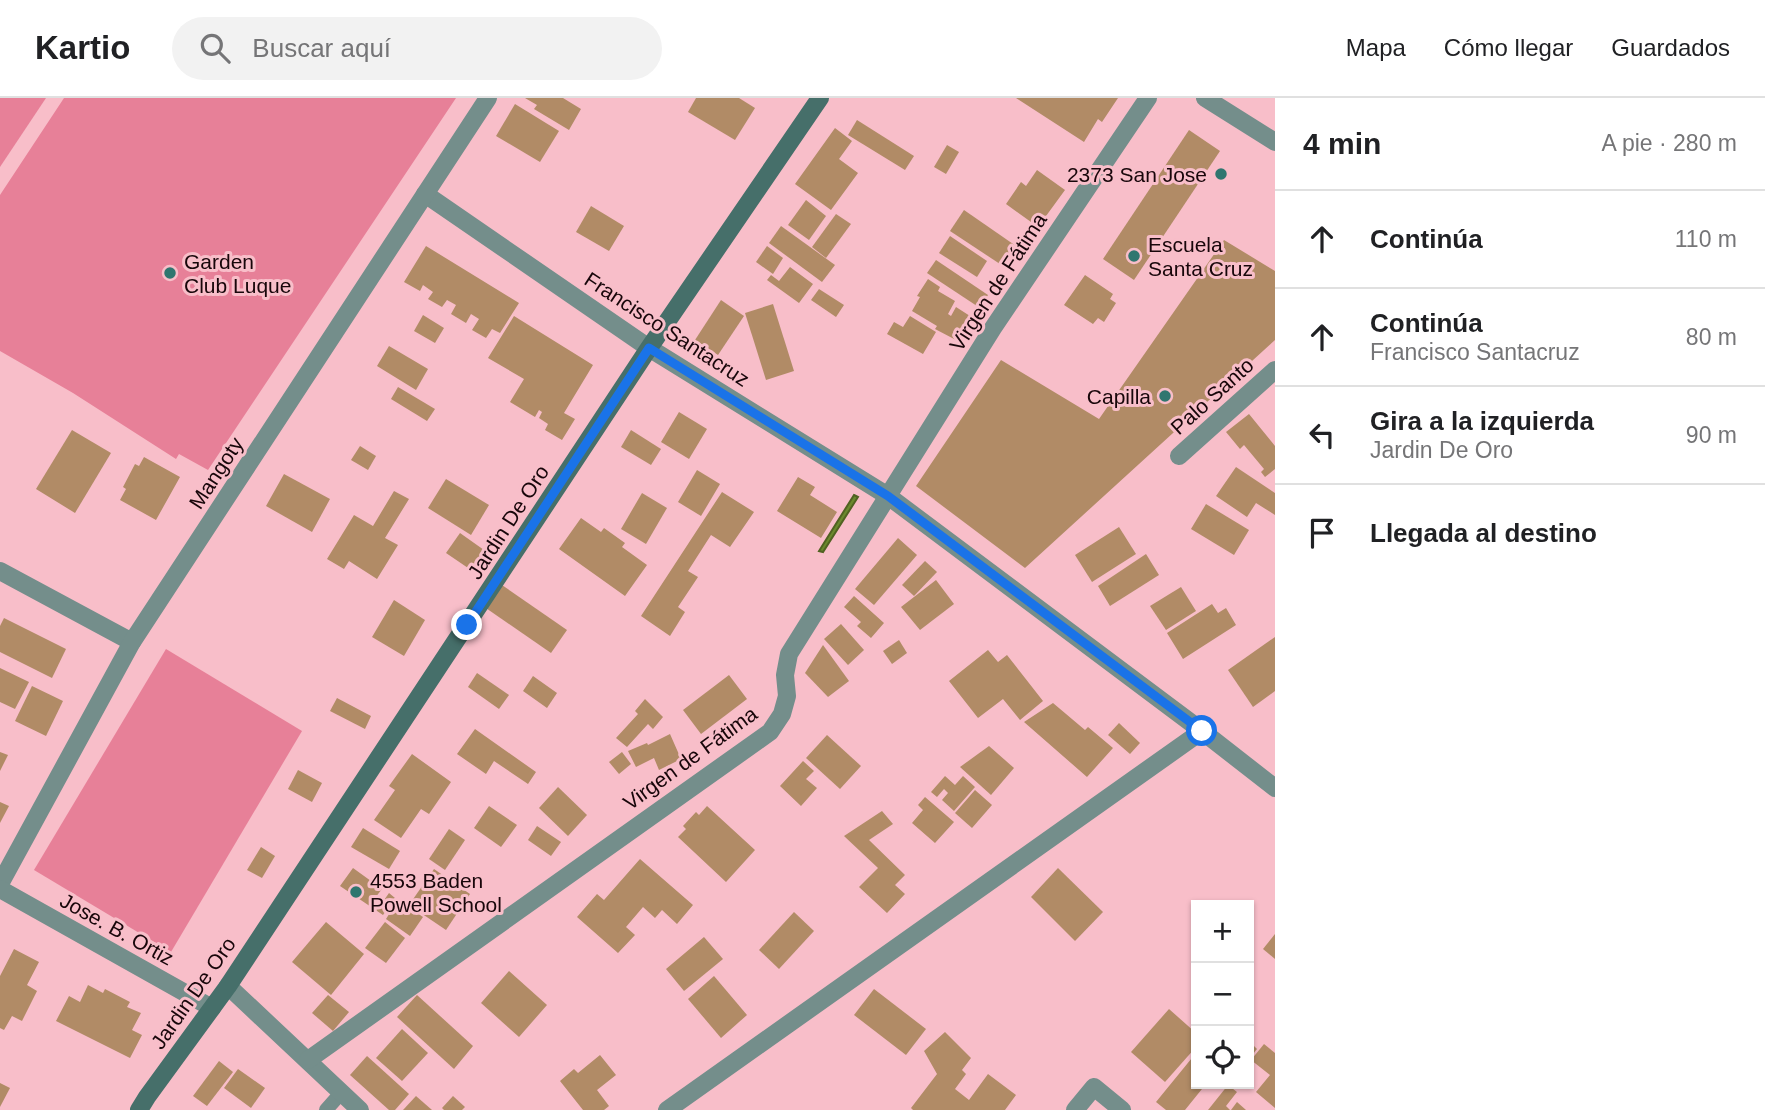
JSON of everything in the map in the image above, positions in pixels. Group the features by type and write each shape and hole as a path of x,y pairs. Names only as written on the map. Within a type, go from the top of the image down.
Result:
{"street":[{"name":"Mangoty","path":"0,886 132,642 488,98"},
{"name":"Jardin De Oro","path":"139,1110 228,986 649,348 820,98"},
{"name":"Virgen de Fátima","path":"308,1060 769,732 782,714 787,696 785,675 789,654 993,328 1148,98"},
{"path":"1205,98 1275,142"},
{"name":"Francisco Santacruz","path":"425,194 649,348 888,496 1275,788"},
{"name":"Palo Santo","path":"1179,456 1275,370"},
{"path":"0,571 132,642"},
{"path":"667,1110 1202,731"},
{"name":"Jose. B. Ortiz","path":"0,886 212,1008"},
{"path":"228,986 360,1110"},
{"path":"1075,1110 1094,1087 1122,1110"}],"lane":[{"path":"326,1110 341,1093"}],"shaded area":[{"path":"0,98 46,98 0,167"},
{"name":"Garden Club Luque","path":"64,98 456,98 208,470 179,454 176,459 73,393 0,351 0,195"},
{"path":"854,495 858,497 823,552 819,551"},
{"path":"166,649 302,731 171,952 34,870"}],"building":[{"path":"525,98 563,98 581,109 569,130 534,109 537,105"},
{"path":"696,98 739,98 755,108 735,140 688,112"},
{"path":"1016,98 1118,98 1102,122 1098,119 1084,142"},
{"path":"515,104 559,131 540,162 496,136"},
{"path":"857,120 914,156 905,170 848,135"},
{"path":"835,128 852,141 839,159 858,173 831,210 795,184"},
{"path":"1189,130 1220,151 1134,280 1103,259"},
{"path":"947,145 959,152 946,174 934,167"},
{"path":"1037,170 1065,190 1038,227 1006,204 1021,182 1026,186"},
{"path":"806,200 826,216 809,240 788,225"},
{"path":"591,206 624,226 609,251 576,232"},
{"path":"964,210 1016,246 1003,266 950,231"},
{"path":"836,214 851,224 826,258 812,247"},
{"path":"781,226 835,265 822,282 769,243"},
{"path":"950,236 987,261 977,277 939,253"},
{"name":"Capilla","path":"1224,240 1275,271 1275,340 1025,568 916,486 1001,360 1099,419"},
{"path":"426,246 519,303 500,333 492,329 486,338 472,330 479,319 471,314 466,323 451,314 456,305 447,300 442,307 428,299 433,292 423,285 420,291 404,282"},
{"path":"767,246 783,258 773,274 756,262"},
{"path":"936,260 988,295 980,308 927,273"},
{"path":"790,267 813,284 799,303 767,280 771,275 779,281"},
{"path":"1085,275 1113,294 1110,299 1116,303 1104,322 1098,318 1093,324 1064,305"},
{"path":"928,279 940,287 938,291 955,301 948,314 951,316 956,307 970,316 956,340 935,329 937,326 912,311 920,297 917,296"},
{"path":"819,289 844,305 836,317 811,300"},
{"path":"721,300 744,316 718,355 695,340"},
{"path":"773,304 794,371 766,380 745,313"},
{"path":"423,315 444,328 435,343 414,331"},
{"path":"514,316 593,365 564,413 575,419 562,440 545,430 548,424 539,418 542,412 539,410 535,417 510,402 524,379 488,358"},
{"path":"910,316 936,332 923,354 887,334 894,322 903,327"},
{"path":"389,346 428,369 416,390 377,366"},
{"path":"398,387 435,409 427,421 391,399"},
{"path":"679,412 707,429 689,459 661,442"},
{"path":"1249,414 1275,446 1275,469 1265,477 1261,472 1264,469 1244,445 1240,449 1226,432"},
{"path":"72,430 111,453 75,513 36,489"},
{"path":"631,430 661,449 651,465 621,447"},
{"path":"360,446 376,456 368,470 351,460"},
{"path":"144,457 180,477 156,520 120,500 126,489 123,487 135,464 139,466"},
{"path":"1236,467 1275,493 1275,515 1256,503 1247,517 1216,496"},
{"path":"697,470 720,484 701,516 678,502"},
{"path":"284,474 330,499 312,532 266,506"},
{"path":"798,477 815,487 810,495 837,512 821,538 777,511"},
{"path":"446,479 489,505 471,535 428,508"},
{"path":"394,491 409,499 385,538 398,545 377,579 349,561 344,569 327,559 354,515 373,526"},
{"path":"722,492 754,512 730,547 711,535 688,571 698,577 678,607 685,612 670,636 641,616"},
{"path":"642,493 667,508 646,544 621,529"},
{"path":"1206,504 1249,530 1234,555 1191,529"},
{"path":"581,518 601,532 604,528 625,543 622,547 647,565 625,596 559,549"},
{"path":"1119,527 1136,554 1092,582 1075,555"},
{"path":"460,533 484,550 471,570 446,553"},
{"path":"898,538 917,555 874,605 855,589"},
{"path":"1146,554 1159,575 1110,606 1098,586"},
{"path":"925,561 937,572 914,596 902,585"},
{"path":"936,580 954,604 920,630 901,607"},
{"path":"499,583 567,630 551,653 483,606"},
{"path":"1181,587 1196,611 1166,630 1150,606"},
{"path":"854,596 884,623 871,638 857,626 861,622 844,607"},
{"path":"394,600 425,620 404,656 372,637"},
{"path":"1212,604 1218,613 1226,608 1236,625 1183,659 1167,633"},
{"path":"4,618 66,649 52,678 0,652 0,626"},
{"path":"841,624 864,650 848,665 824,639"},
{"path":"1275,637 1275,691 1253,707 1228,670"},
{"path":"899,640 907,653 892,664 883,651"},
{"path":"823,645 849,681 828,697 805,673"},
{"path":"988,650 998,662 1007,655 1043,701 1020,720 1003,699 978,718 949,681"},
{"path":"0,668 29,682 15,709 0,702"},
{"path":"477,673 509,695 499,709 468,687"},
{"path":"729,675 747,699 701,734 683,710"},
{"path":"533,676 557,693 547,708 523,691"},
{"path":"32,686 63,701 46,736 15,721"},
{"path":"337,698 371,716 365,729 330,711"},
{"path":"645,699 663,717 653,729 648,724 627,747 616,738 638,714 635,711"},
{"path":"1053,703 1085,730 1088,727 1113,748 1087,777 1024,722"},
{"path":"1119,723 1140,743 1130,754 1108,735"},
{"path":"475,729 536,772 528,784 494,761 486,774 457,754"},
{"path":"670,734 681,759 659,770 654,758 636,767 628,751"},
{"path":"827,735 861,766 840,789 806,758"},
{"path":"989,746 1014,768 991,795 960,767"},
{"path":"0,752 8,755 0,771"},
{"path":"622,752 631,764 619,774 609,762"},
{"path":"412,754 451,782 429,814 421,809 401,838 374,820 395,790 389,786"},
{"path":"803,761 814,771 806,779 817,788 801,806 780,786"},
{"path":"298,770 322,783 312,802 288,789"},
{"path":"945,776 955,785 963,776 975,787 954,811 942,800 948,793 944,789 937,797 931,792"},
{"path":"558,787 587,815 568,836 539,808"},
{"path":"975,790 992,805 972,828 955,813"},
{"path":"925,797 954,822 935,843 912,823 923,810 918,805"},
{"path":"0,802 9,806 0,823"},
{"path":"489,806 517,825 501,847 474,828"},
{"path":"707,806 755,850 726,882 678,837 686,829 683,826 696,812 699,815"},
{"path":"882,811 893,824 869,840 905,875 895,885 905,894 887,913 859,887 878,868 844,836"},
{"path":"537,826 561,842 551,856 528,840"},
{"path":"363,828 400,851 389,869 351,847"},
{"path":"449,829 465,840 445,870 429,859"},
{"path":"261,847 275,856 262,878 247,870"},
{"path":"640,859 693,905 677,924 662,910 655,918 643,907 626,927 635,935 618,953 577,917 597,894 604,900"},
{"path":"353,868 382,889 375,898 382,903 389,893 395,898 383,915 340,886"},
{"path":"1058,868 1103,912 1075,941 1031,897"},
{"path":"434,869 470,894 446,930 409,905"},
{"path":"398,900 423,917 410,936 386,919"},
{"path":"794,912 814,931 779,969 759,950"},
{"path":"326,922 364,954 331,995 292,962"},
{"path":"385,922 405,938 386,963 365,948"},
{"path":"1275,934 1275,959 1263,949"},
{"path":"704,937 723,959 684,991 666,969"},
{"path":"14,949 39,962 27,985 37,991 22,1021 12,1016 4,1030 0,1028 0,976"},
{"path":"509,971 547,1005 519,1037 481,1003"},
{"path":"714,976 747,1015 721,1038 688,999"},
{"path":"88,985 103,993 105,989 130,1002 127,1007 141,1013 132,1030 142,1035 130,1058 56,1021 69,996 80,1002"},
{"path":"874,989 926,1029 906,1055 854,1015"},
{"path":"328,995 349,1012 333,1031 312,1013"},
{"path":"417,995 473,1046 454,1069 397,1017"},
{"path":"1169,1009 1191,1029 1191,1053 1165,1082 1131,1052"},
{"path":"402,1029 428,1053 402,1081 376,1058"},
{"path":"945,1032 971,1058 962,1070 966,1074 955,1089 969,1100 988,1074 1016,1095 1005,1110 911,1108 937,1074 924,1051"},
{"path":"1264,1044 1275,1053 1275,1108 1256,1092 1270,1075 1254,1062 1254,1056"},
{"path":"600,1055 616,1075 597,1090 609,1106 604,1110 583,1110 560,1081 574,1069 578,1073"},
{"path":"367,1056 409,1094 395,1110 389,1110 350,1075"},
{"path":"1191,1059 1191,1089 1202,1089 1185,1110 1166,1110 1156,1102"},
{"path":"219,1061 233,1072 207,1106 193,1096"},
{"path":"238,1069 265,1088 251,1108 224,1088"},
{"path":"0,1083 10,1088 0,1107"},
{"path":"1225,1089 1237,1092 1226,1106 1230,1110 1208,1110"},
{"path":"416,1096 432,1110 403,1110"},
{"path":"453,1096 465,1107 462,1110 444,1110 442,1108"},
{"path":"1237,1102 1246,1110 1231,1110"}],"place":[{"name":"2373 San Jose","path":"1221,174"},
{"name":"Escuela Santa Cruz","path":"1134,256"},
{"name":"Garden Club Luque","path":"170,273"},
{"name":"Capilla","path":"1165,396"},
{"name":"4553 Baden Powell School","path":"356,892"}],"route":[{"path":"467,625 649,348 888,496 1202,731"}]}
